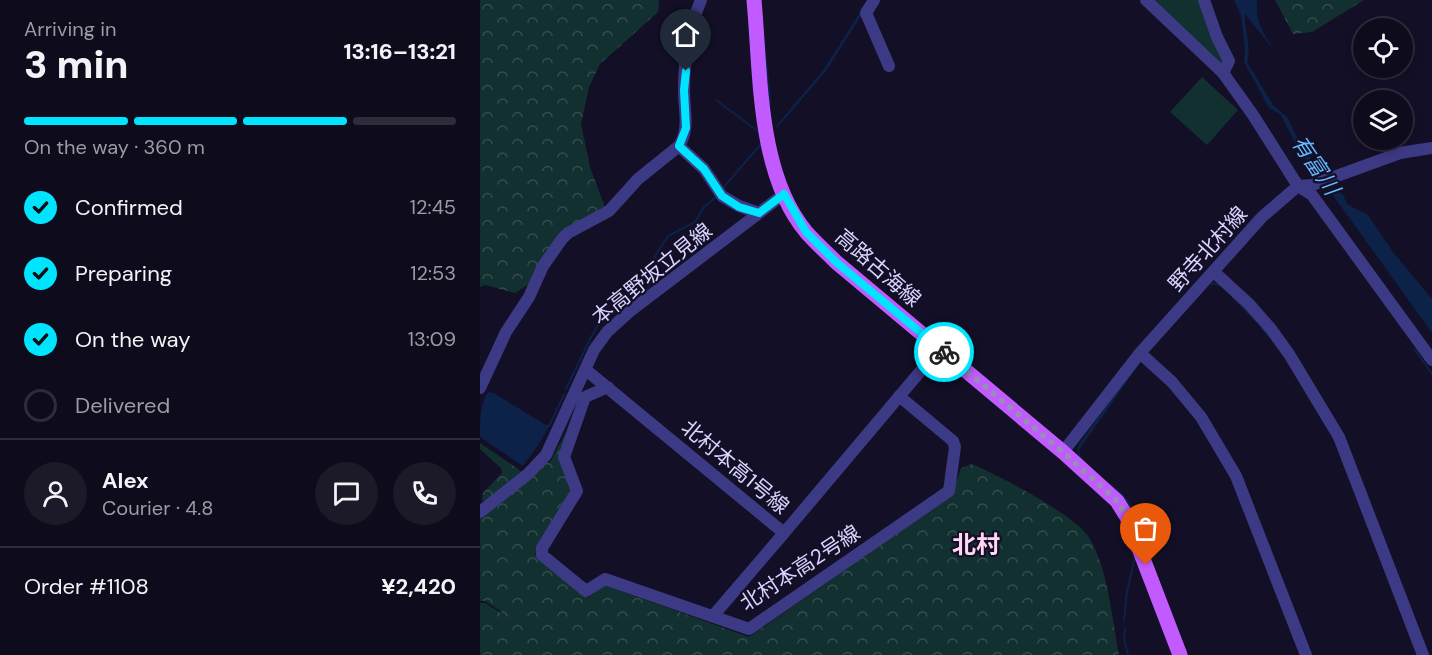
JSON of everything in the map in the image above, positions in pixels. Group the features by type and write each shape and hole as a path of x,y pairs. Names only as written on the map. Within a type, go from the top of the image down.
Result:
{"main road":[{"name":"高路古海線","path":"754,0 765,131 771,159 779,184 806,232 836,262 1063,452 1117,501 1127,517 1180,655"}],"street":[{"path":"480,388 506,332 529,297 543,266 562,239 568,233 609,211 638,179 679,146 686,128 684,90 689,36 701,0"},
{"path":"874,0 866,13 889,66"},
{"path":"1146,0 1223,73 1298,186 1312,195 1432,360"},
{"path":"1204,0 1216,37 1229,61 1223,73"},
{"path":"679,146 704,169 722,196 739,207 759,213"},
{"path":"1298,186 1312,185 1400,153 1432,148"},
{"name":"野寺北村線","path":"1063,452 1140,353 1262,217 1298,186"},
{"name":"本高野坂立見線","path":"480,512 528,474 546,455 594,350 607,332 629,312 784,194"},
{"path":"1214,272 1249,304 1271,329 1300,371 1339,437 1423,655"},
{"name":"北村本高1号線","path":"586,370 784,533 940,348"},
{"path":"1140,353 1173,382 1201,417 1236,476 1306,655"},
{"name":"北村本高2号線","path":"608,387 585,397 564,457 576,491 542,548 542,555 586,591 605,579 749,629 949,491 955,447 953,441 899,396"},
{"path":"713,616 784,533"}],"green space":[{"path":"480,0 659,0 658,12 600,64 589,87 581,124 590,167 606,210 573,228 535,280 515,293 485,285 480,287"},
{"path":"1154,0 1201,0 1224,58 1221,65"},
{"path":"1275,0 1364,0 1312,32 1293,34"},
{"path":"1202,77 1238,110 1207,145 1170,112"},
{"path":"581,396 559,456 572,495 535,554 588,598 604,585 749,637 952,495 961,468 972,464 1052,506 1088,536 1105,578 1119,655 480,655 480,603 485,603 502,612 485,601 480,601 480,518 550,462"},
{"path":"480,443 524,473 495,496 482,501 483,493 502,473 501,468 480,449"}],"water":[{"path":"868,0 871,0 826,71 777,128 776,126 824,69"},
{"path":"1234,0 1257,0 1259,23 1278,55 1245,14 1249,51 1247,62 1273,105 1287,117 1301,145 1329,183 1344,196 1350,206 1368,215 1393,252 1432,299 1432,333 1329,190 1322,185 1297,147 1281,115 1269,108 1244,62 1245,49 1241,15"},
{"path":"1138,362 1139,364 1079,450 1089,466 1118,490 1127,500 1134,509 1136,520 1125,501 1112,486 1079,458 1077,449"},
{"path":"488,392 494,393 549,427 523,466 480,437 482,407"}],"waterway":[{"path":"764,41 768,80"},
{"path":"769,84 770,104"},
{"path":"716,100 759,132"},
{"path":"723,188 761,144"},
{"path":"566,389 600,322 648,289 655,256 668,236 695,222 704,207 716,197"},
{"path":"1209,283 1220,285"},
{"path":"1233,297 1256,321"},
{"path":"1262,328 1270,337"},
{"path":"1415,350 1432,374"},
{"path":"544,426 549,426 564,395"},
{"path":"1124,620 1127,591 1135,558"},
{"path":"1125,628 1124,639 1128,655"}],"way so far":[{"path":"944,352 1063,452 1117,501 1127,517 1146,565"}],"district":[{"name":"北村","path":"976,545"}],"route":[{"path":"686,71 684,90 686,128 679,146 704,169 722,196 739,207 759,213 784,194 806,232 836,262 944,352"}],"water label":[{"name":"有富川","path":"1316,165"}]}
